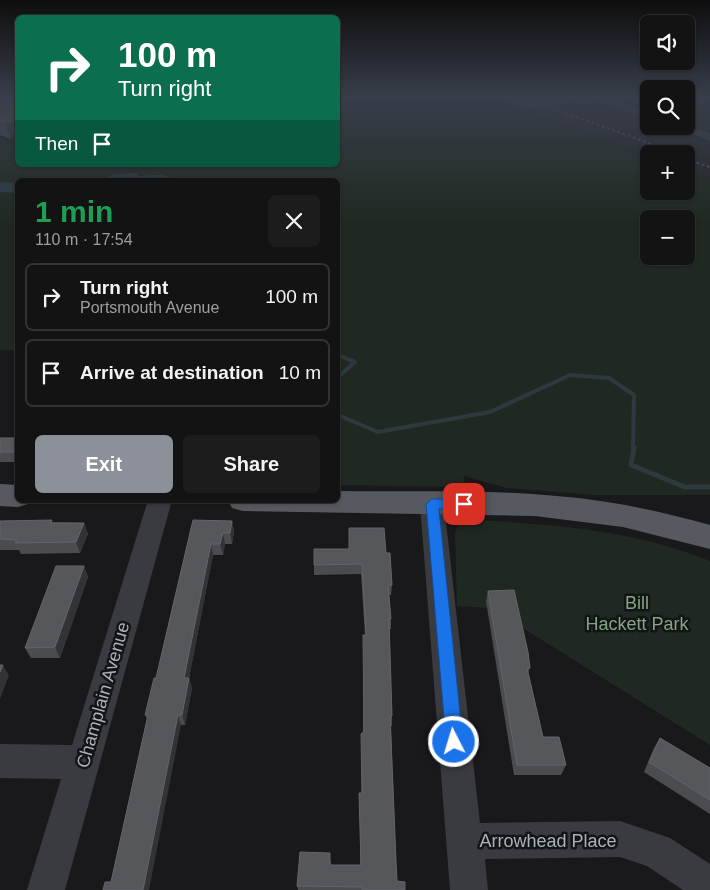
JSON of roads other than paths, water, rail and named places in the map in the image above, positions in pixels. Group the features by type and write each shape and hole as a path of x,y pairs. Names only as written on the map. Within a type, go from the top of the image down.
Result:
{"main road":[{"path":"0,495 15,496"},
{"path":"340,502 576,507 658,521 710,537"}],"street":[{"name":"Champlain Avenue","path":"46,890 159,503"},
{"path":"432,504 469,890"},
{"path":"0,761 84,762"},
{"name":"Arrowhead Place","path":"464,841 620,839 657,851 710,886"}],"waterway":[{"path":"132,178 161,176 168,178"},
{"path":"0,187 15,188"},
{"path":"340,356 355,362 340,375"},
{"path":"340,416 378,432 490,412 570,375 609,378 634,395 633,448"},
{"path":"634,447 631,465 685,487 710,487"}],"railway":[{"path":"639,140 654,145"},
{"path":"695,162 710,167"}],"park label":[{"name":"Bill Hackett Park","path":"637,613"}]}
